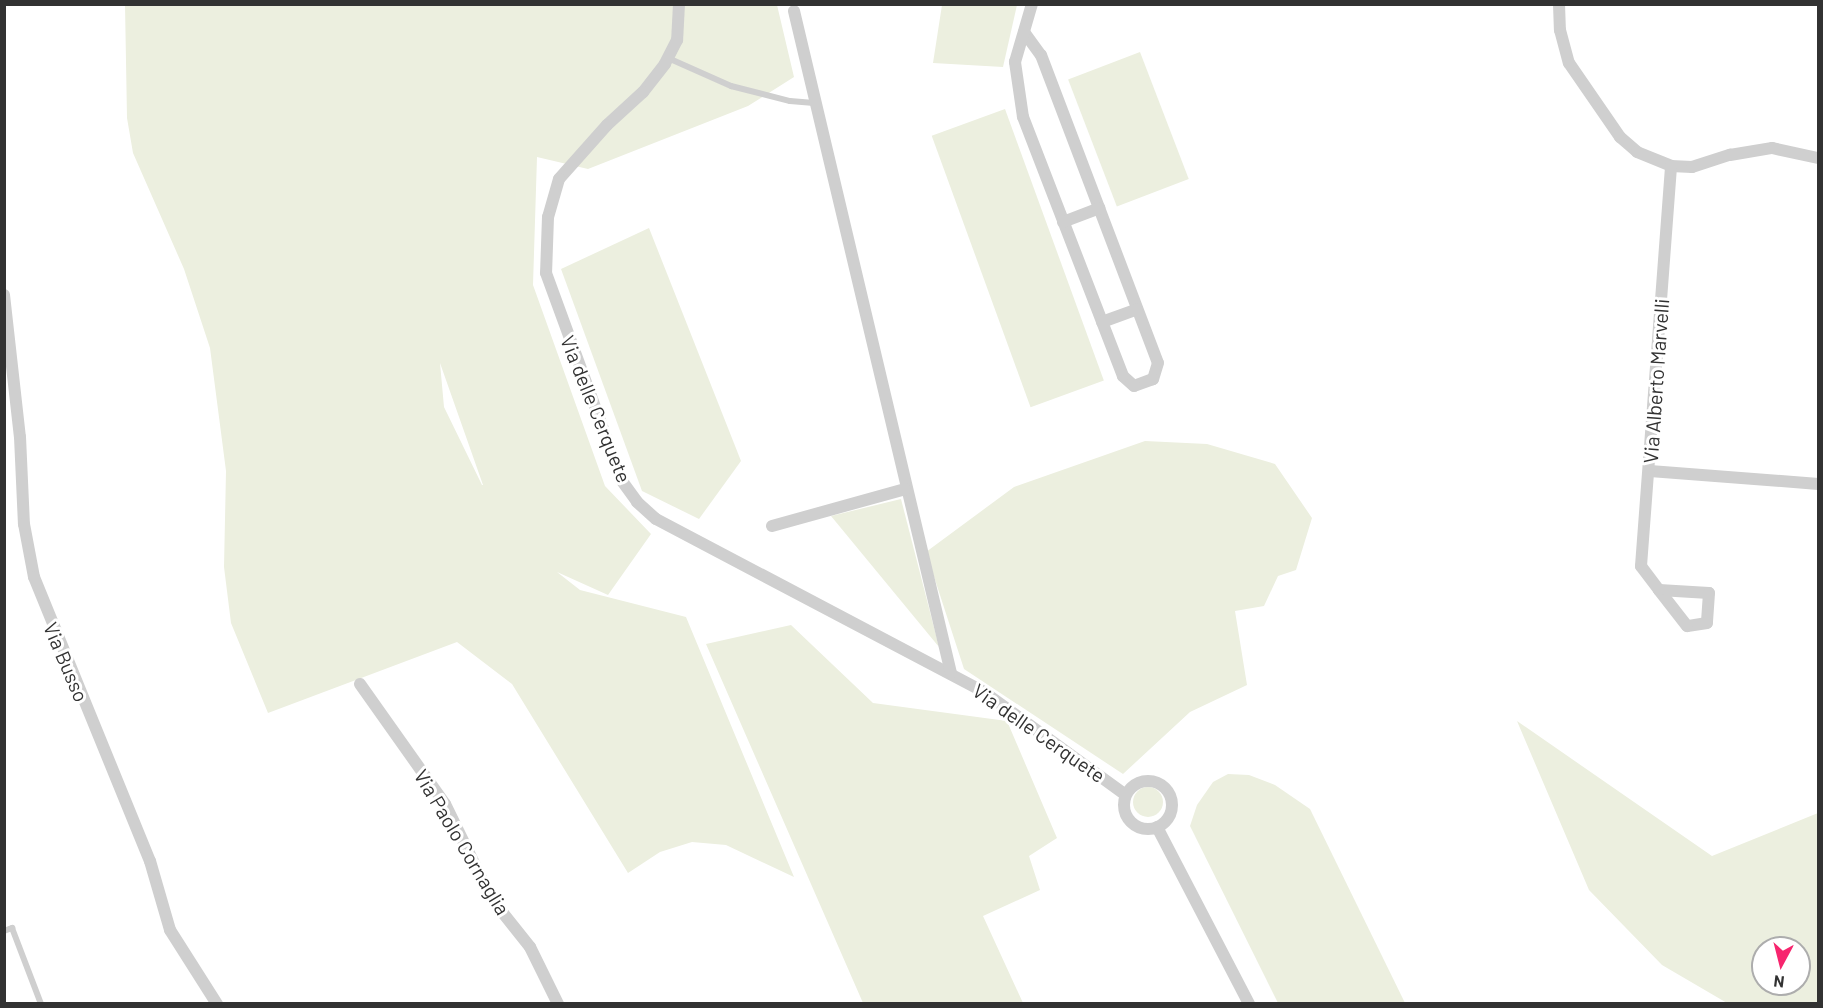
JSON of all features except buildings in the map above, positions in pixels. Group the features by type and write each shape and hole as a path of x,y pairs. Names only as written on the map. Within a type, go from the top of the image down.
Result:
{"street":[{"name":"Via delle Cerquete","path":"679,4 677,40 668,58 644,92 607,125 559,179 548,217 546,273 622,481 637,502 656,519 984,692 1126,795"},
{"path":"1024,32 1041,55 1158,363 1153,379 1134,386 1123,376 1063,222 1016,91 1015,62 1032,4"},
{"path":"1559,4 1563,46 1591,98 1620,137 1637,152 1671,166 1692,167 1730,154 1772,148 1818,158"},
{"name":"Via delle Cerquete","path":"794,11 905,489 951,673"},
{"name":"Via Alberto Marvelli","path":"1659,590 1641,566 1650,471 1671,166"},
{"path":"1063,222 1099,208"},
{"name":"Via Busso","path":"4,295 19,424 24,524 33,577 150,861 170,930 217,1004"},
{"path":"1102,322 1137,309"},
{"path":"1650,471 1818,484"},
{"path":"772,526 905,489"},
{"name":"Via Paolo Cornaglia","path":"360,684 445,804 491,898 530,947 558,1004"},
{"path":"1149,780 1166,788 1171,796 1170,815 1157,827 1138,827 1130,821 1124,804 1126,795 1139,782 1149,780"},
{"path":"1157,827 1250,1004"}],"lane":[{"path":"668,58 731,86 790,101 814,103"},
{"path":"4,931 12,928 41,1004"}],"green space":[{"path":"125,5 777,5 794,77 748,106 588,169 537,157 533,285 605,486 651,534 608,595 557,572 580,590 686,617 794,877 726,845 692,842 660,852 628,873 512,684 457,642 268,713 231,623 224,567 226,471 210,348 184,269 133,153 127,118","holes":["440,363 483,485 444,407"]},
{"path":"942,5 1017,5 1003,67 933,63"},
{"path":"1140,52 1189,179 1117,207 1068,80"},
{"path":"1005,109 1104,381 1031,407 932,136"},
{"path":"649,228 741,461 699,519 642,491 561,269"},
{"path":"1145,441 1207,444 1275,464 1312,518 1296,570 1278,576 1264,606 1235,611 1247,685 1190,712 1123,774 964,669 926,552 1014,487"},
{"path":"901,499 939,647 831,516"},
{"path":"791,625 873,703 1007,721 1057,838 1029,856 1040,890 983,916 1023,1003 863,1003 706,644"},
{"path":"1517,721 1712,856 1818,813 1818,1003 1727,1003 1662,965 1589,890"},
{"path":"1228,774 1249,775 1275,785 1310,809 1405,1003 1278,1003 1190,826 1197,805 1213,782"},
{"path":"1148,787 1159,791 1163,802 1159,813 1148,817 1137,813 1133,802 1137,791"}]}
